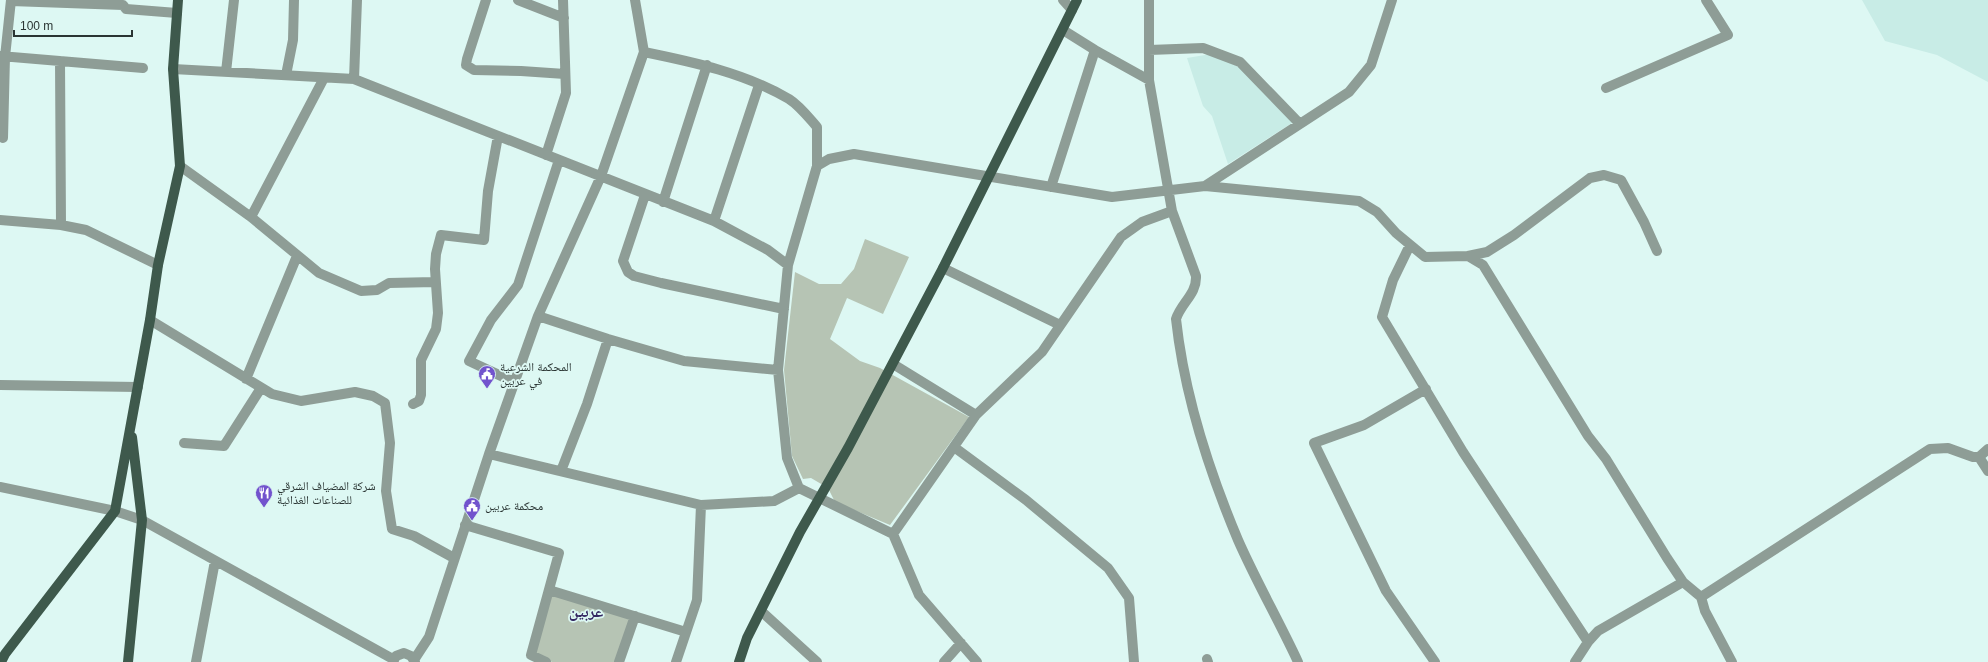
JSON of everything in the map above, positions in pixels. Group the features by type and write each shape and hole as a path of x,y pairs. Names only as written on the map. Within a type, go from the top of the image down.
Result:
{"main road":[{"path":"2,656 115,510 150,320 158,265 180,166 173,69 178,0"},
{"path":"739,662 747,638 800,532 893,364 943,268 1064,30 1077,0"},
{"path":"128,662 142,520 131,427"}],"street":[{"path":"226,72 234,0"},
{"path":"286,75 293,40 294,0"},
{"path":"354,79 357,0"},
{"path":"486,0 467,59 466,65 469,68 474,70 521,70 565,74"},
{"path":"518,0 564,18"},
{"path":"546,155 566,93 567,82 565,74 563,0"},
{"path":"0,487 115,510 142,520 393,661 400,654 404,653 411,656 415,661 429,637 489,454 538,316 601,176 644,52 635,0"},
{"path":"1063,0 1072,10"},
{"path":"1149,0 1149,80 1172,212 1196,276 1197,283 1194,290 1179,310 1176,319 1191,405 1197,428 1239,541 1298,662"},
{"path":"1205,186 1299,123 1349,92 1371,65 1392,0"},
{"path":"1606,88 1728,34 1706,0"},
{"path":"3,138 2,56 11,1 123,5 126,9 177,13"},
{"path":"1064,30 1095,50 1149,80"},
{"path":"1149,50 1203,48 1240,62 1299,123"},
{"path":"1051,187 1095,50"},
{"path":"644,52 707,65 760,85 790,99 817,127 817,166 788,265 778,370 787,458 799,488 893,534 919,595 977,662"},
{"path":"2,56 143,68"},
{"path":"60,61 61,225"},
{"path":"663,202 707,65"},
{"path":"173,69 354,79 714,222 768,250 788,265"},
{"path":"251,217 324,78"},
{"path":"714,222 760,85"},
{"path":"413,404 419,401 421,395 421,360 436,329 438,313 435,282 436,254 441,235 484,240 488,191 498,136"},
{"path":"817,166 829,159 854,154 1112,197 1205,186 1359,201 1377,212 1396,234 1425,257 1468,256 1487,252 1590,178 1604,175 1621,180 1644,222 1657,251"},
{"path":"514,382 469,361 491,320 518,285 559,160"},
{"path":"180,166 251,217 319,273 361,291 377,290 389,283 435,282"},
{"path":"645,195 623,261 628,272 634,276 661,283 784,309"},
{"path":"893,534 976,415 1042,352 1121,238 1142,222 1172,212"},
{"path":"0,220 61,225 86,230 158,265"},
{"path":"1410,245 1393,280 1382,317 1472,465 1588,642"},
{"path":"246,380 297,256"},
{"path":"1468,256 1483,265 1588,436 1606,459 1666,558 1683,582 1701,597 1705,611 1716,628 1732,662"},
{"path":"943,268 1060,325"},
{"path":"538,316 608,340 684,361 778,370"},
{"path":"150,320 246,380 272,394 301,401 355,392 373,396 385,404 390,443 386,491 392,529 414,536 454,558"},
{"path":"561,471 587,404 608,340"},
{"path":"893,364 976,415"},
{"path":"0,385 138,387"},
{"path":"184,444 224,446 261,388"},
{"path":"1426,389 1364,424 1314,443 1386,590 1435,662"},
{"path":"954,447 1026,500 1108,568 1129,598 1134,662"},
{"path":"1701,597 1930,449 1948,448 1967,456 1979,457 1988,449"},
{"path":"489,454 701,505 774,501 799,488"},
{"path":"1979,457 1988,472"},
{"path":"676,662 697,600 701,505"},
{"path":"465,525 559,553 531,655 546,662"},
{"path":"196,662 215,561"},
{"path":"1575,662 1588,642 1598,632 1616,620 1683,582"},
{"path":"549,590 686,632"},
{"path":"761,611 813,660"},
{"path":"619,662 635,616"},
{"path":"944,662 961,644"}],"shaded area":[{"path":"1862,0 1988,0 1988,82 1937,55 1885,41"},
{"path":"1211,54 1241,68 1295,121 1228,164 1212,116 1203,106 1187,58"}],"green space":[{"path":"865,239 909,257 883,314 847,298 830,339 860,361 880,368 969,417 890,525 835,502 828,488 811,478 803,479 792,456 784,370 795,272 819,284 841,284 854,269"},
{"path":"551,593 631,618 616,662 552,662 534,653"}],"place":[{"name":"المحكمة الشرعية في عربين","path":"487,389"},
{"name":"شركة المضياف الشرقي للصناعات الغذائية","path":"264,508"},
{"name":"محكمة عربين","path":"472,521"}],"district":[{"name":"عربين","path":"586,611"}]}
